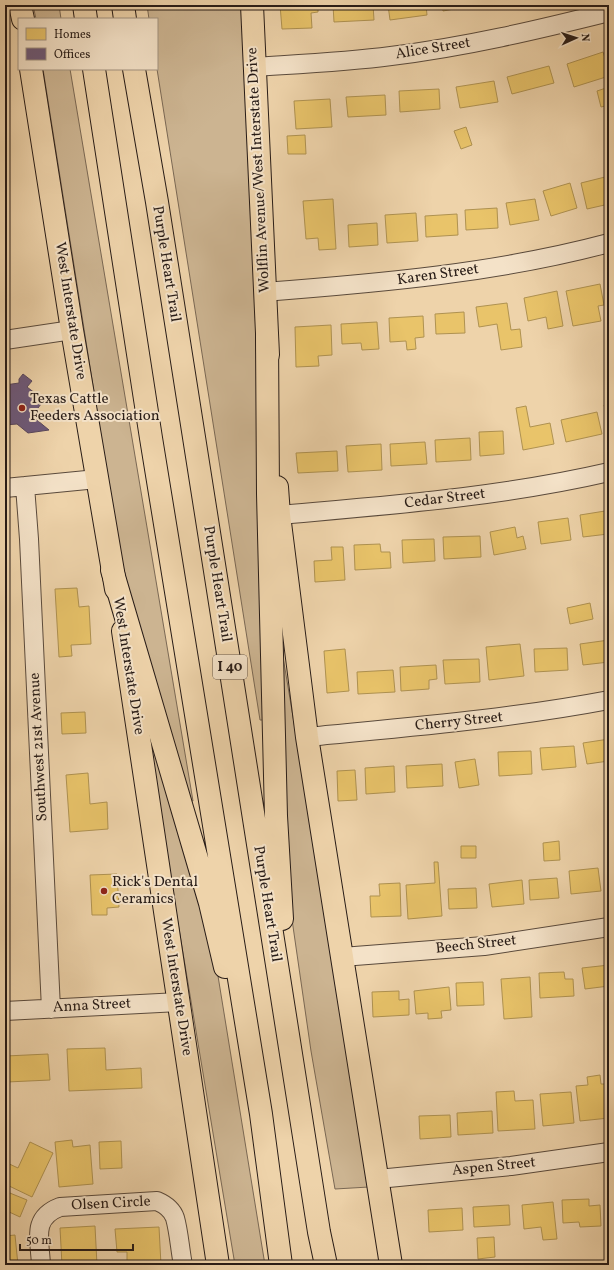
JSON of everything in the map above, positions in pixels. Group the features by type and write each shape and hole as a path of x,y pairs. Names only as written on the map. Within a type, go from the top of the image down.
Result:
{"main road":[{"path":"20,5 23,18"},
{"path":"84,5 86,18"},
{"path":"123,5 125,18"},
{"name":"Wolflin Avenue/West Interstate Drive","path":"252,5 267,336"},
{"name":"West Interstate Drive","path":"31,70 112,570 218,1265"},
{"name":"I 40","path":"94,70 151,438 262,1114 281,1265"},
{"name":"Purple Heart Trail","path":"134,70 158,210 286,1026 326,1265"},
{"path":"267,336 268,494 276,816 286,1026"},
{"path":"267,336 270,403 279,515 307,737 391,1265"},
{"path":"112,570 210,903 262,1114"}],"street":[{"name":"Alice Street","path":"254,67 347,61 392,56 497,38 609,12"},
{"name":"Karen Street","path":"264,292 372,284 431,276 511,264 609,243"},
{"path":"5,340 72,330"},
{"name":"Cedar Street","path":"279,515 463,498 550,484 609,472"},
{"path":"5,488 97,479"},
{"name":"Southwest 21st Avenue","path":"25,486 30,555 51,1009"},
{"name":"Cherry Street","path":"307,737 483,720 609,700"},
{"name":"Beech Street","path":"342,957 484,946 609,927"},
{"name":"Anna Street","path":"5,1011 179,1002"},
{"name":"Aspen Street","path":"378,1179 511,1166 609,1152"},
{"name":"Olsen Circle","path":"41,1265 39,1227 42,1220 54,1209 60,1207 157,1201 164,1204 175,1216 183,1265"}],"shaded area":[{"path":"33,5 59,5 61,18 36,18"},
{"path":"147,5 242,5 262,475 267,720 260,720 157,70 158,18 149,18"},
{"path":"43,70 70,70 193,801 186,800 124,582"},
{"path":"277,656 283,657 369,1187 335,1189 311,1051 286,878"},
{"path":"153,723 211,933 265,1265 235,1265 145,725"}],"building: Homes":[{"path":"280,5 318,5 318,12 311,13 312,28 282,29"},
{"path":"333,5 373,5 374,20 334,22"},
{"path":"388,5 426,5 427,15 390,20"},
{"path":"442,5 476,5 443,11"},
{"path":"603,52 609,70 609,76 574,87 567,64"},
{"path":"549,66 554,83 512,94 507,77"},
{"path":"494,81 498,102 460,108 456,87"},
{"path":"609,87 609,105 601,107 597,91"},
{"path":"439,89 440,109 400,112 399,91"},
{"path":"385,95 386,115 348,117 346,97"},
{"path":"330,99 332,127 296,129 294,101"},
{"path":"466,127 472,145 461,149 454,131"},
{"path":"305,135 306,154 288,154 287,136"},
{"path":"609,176 609,204 587,209 581,183"},
{"path":"570,183 577,208 551,216 543,191"},
{"path":"333,199 336,249 319,250 318,238 306,239 303,201"},
{"path":"535,199 539,220 510,225 506,203"},
{"path":"497,208 498,228 466,230 465,210"},
{"path":"416,213 418,241 387,243 385,215"},
{"path":"457,214 458,235 426,237 425,216"},
{"path":"377,223 378,245 349,247 348,225"},
{"path":"600,284 604,305 598,306 601,321 573,326 566,291"},
{"path":"557,291 563,326 548,329 546,317 528,321 524,298"},
{"path":"507,303 511,330 520,329 522,347 501,350 497,324 479,327 476,307"},
{"path":"464,312 465,333 436,334 435,314"},
{"path":"423,316 424,337 415,338 416,349 407,350 406,341 390,342 389,318"},
{"path":"377,322 379,349 362,350 361,343 342,344 341,324"},
{"path":"331,325 332,355 318,356 319,366 296,367 295,327"},
{"path":"609,403 609,426 604,405"},
{"path":"526,406 530,427 550,423 554,444 523,450 516,408"},
{"path":"597,412 602,434 566,442 561,420"},
{"path":"503,431 504,454 480,456 479,432"},
{"path":"470,438 471,460 436,462 435,440"},
{"path":"425,442 427,464 391,466 390,444"},
{"path":"381,444 382,470 348,472 346,446"},
{"path":"337,451 338,471 298,473 296,453"},
{"path":"605,511 608,534 583,537 580,515"},
{"path":"568,518 571,540 541,544 538,522"},
{"path":"515,527 517,538 523,536 526,549 494,555 490,532"},
{"path":"480,536 481,557 444,559 443,537"},
{"path":"434,539 435,561 403,563 402,540"},
{"path":"380,544 381,552 390,552 391,568 355,570 354,545"},
{"path":"331,547 343,547 345,580 315,582 314,561 332,560"},
{"path":"77,588 79,607 89,606 91,644 71,645 72,656 59,657 55,589"},
{"path":"590,603 593,619 570,624 567,608"},
{"path":"609,640 609,662 583,665 580,644"},
{"path":"520,644 524,676 489,680 486,647"},
{"path":"567,648 568,670 535,672 534,649"},
{"path":"345,649 349,691 327,693 324,651"},
{"path":"479,659 480,682 445,684 443,660"},
{"path":"436,665 437,679 429,680 429,689 401,691 400,667"},
{"path":"393,670 395,692 358,694 357,672"},
{"path":"85,712 86,733 62,734 61,713"},
{"path":"609,739 609,761 587,764 583,743"},
{"path":"574,746 576,767 542,770 540,748"},
{"path":"531,751 532,774 499,776 498,752"},
{"path":"475,759 479,785 459,788 455,762"},
{"path":"442,764 443,786 407,788 406,766"},
{"path":"394,766 395,792 366,794 365,768"},
{"path":"355,770 357,800 338,801 337,771"},
{"path":"88,773 90,804 107,802 108,829 70,832 66,775"},
{"path":"559,841 560,860 544,861 543,843"},
{"path":"461,846 476,846 476,858 461,858"},
{"path":"434,862 438,862 442,916 408,919 406,885 435,883"},
{"path":"598,868 601,891 571,894 569,871"},
{"name":"Rick's Dental Ceramics","path":"117,874 119,907 107,908 107,915 92,915 90,875"},
{"path":"557,878 559,898 530,900 529,880"},
{"path":"522,880 524,904 492,907 489,884"},
{"path":"400,883 401,916 371,917 370,896 380,896 379,884"},
{"path":"476,888 477,908 449,909 448,889"},
{"path":"609,965 609,986 585,989 582,968"},
{"path":"564,972 565,979 573,979 574,996 540,998 539,973"},
{"path":"530,977 532,1017 504,1019 501,979"},
{"path":"483,982 484,1005 457,1006 456,983"},
{"path":"449,987 451,1010 441,1011 442,1018 428,1019 428,1013 416,1014 414,991"},
{"path":"399,991 399,1000 409,999 409,1015 373,1017 372,992"},
{"path":"105,1048 106,1070 141,1068 142,1088 69,1091 67,1049"},
{"path":"48,1054 50,1080 7,1082 6,1056"},
{"path":"600,1075 601,1084 606,1084 609,1118 580,1121 576,1086 588,1085 587,1077"},
{"path":"514,1091 515,1101 533,1100 535,1129 498,1131 496,1092"},
{"path":"571,1092 574,1123 543,1126 540,1094"},
{"path":"492,1111 493,1133 458,1135 457,1113"},
{"path":"450,1115 451,1137 420,1139 419,1116"},
{"path":"72,1140 73,1147 90,1145 93,1184 59,1187 55,1142"},
{"path":"121,1141 122,1168 100,1169 99,1142"},
{"path":"30,1142 53,1153 32,1197 5,1184 5,1162 18,1168"},
{"path":"5,1191 27,1200 20,1217 7,1211 5,1214"},
{"path":"607,1191 609,1191 609,1212"},
{"path":"589,1199 589,1206 600,1205 601,1226 580,1227 579,1222 563,1223 562,1200"},
{"path":"553,1202 557,1239 543,1240 541,1227 524,1229 522,1205"},
{"path":"509,1205 510,1225 474,1227 473,1207"},
{"path":"462,1208 463,1230 429,1232 428,1210"},
{"path":"95,1226 97,1265 62,1265 60,1228"},
{"path":"159,1227 161,1265 127,1265 127,1252 117,1252 115,1229"},
{"path":"15,1235 18,1265 5,1265 5,1236"},
{"path":"494,1237 495,1257 478,1259 477,1238"}],"building: Offices":[{"name":"Texas Cattle Feeders Association","path":"23,374 32,381 27,387 44,400 32,416 49,430 28,433 17,424 5,425 5,385 19,383 19,379"}],"place":[{"name":"Texas Cattle Feeders Association","path":"22,408"},
{"name":"Rick's Dental Ceramics","path":"104,891"}]}
